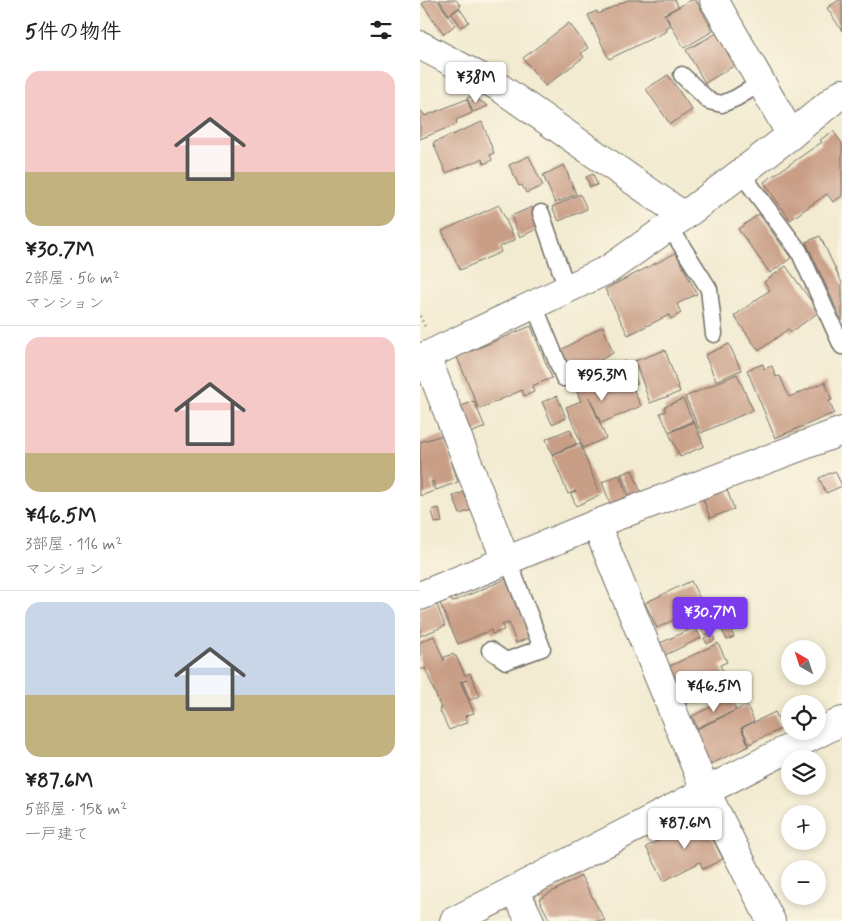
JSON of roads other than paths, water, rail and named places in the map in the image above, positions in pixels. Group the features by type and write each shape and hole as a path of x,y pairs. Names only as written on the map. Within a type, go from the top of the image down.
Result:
{"street":[{"path":"714,0 791,136"},
{"path":"420,45 499,87 677,221"},
{"path":"507,561 423,357 609,269 791,136 842,94"},
{"path":"420,596 596,524 839,439"},
{"path":"596,524 706,792 771,921"},
{"path":"454,921 842,721"},
{"path":"514,890 530,921"}],"lane":[{"path":"682,74 709,101 722,104 761,83"},
{"path":"741,173 799,251 842,346"},
{"path":"541,213 567,289"},
{"path":"677,221 709,289 714,334"},
{"path":"534,305 564,378"},
{"path":"490,650 506,660 542,648 507,561"}]}
